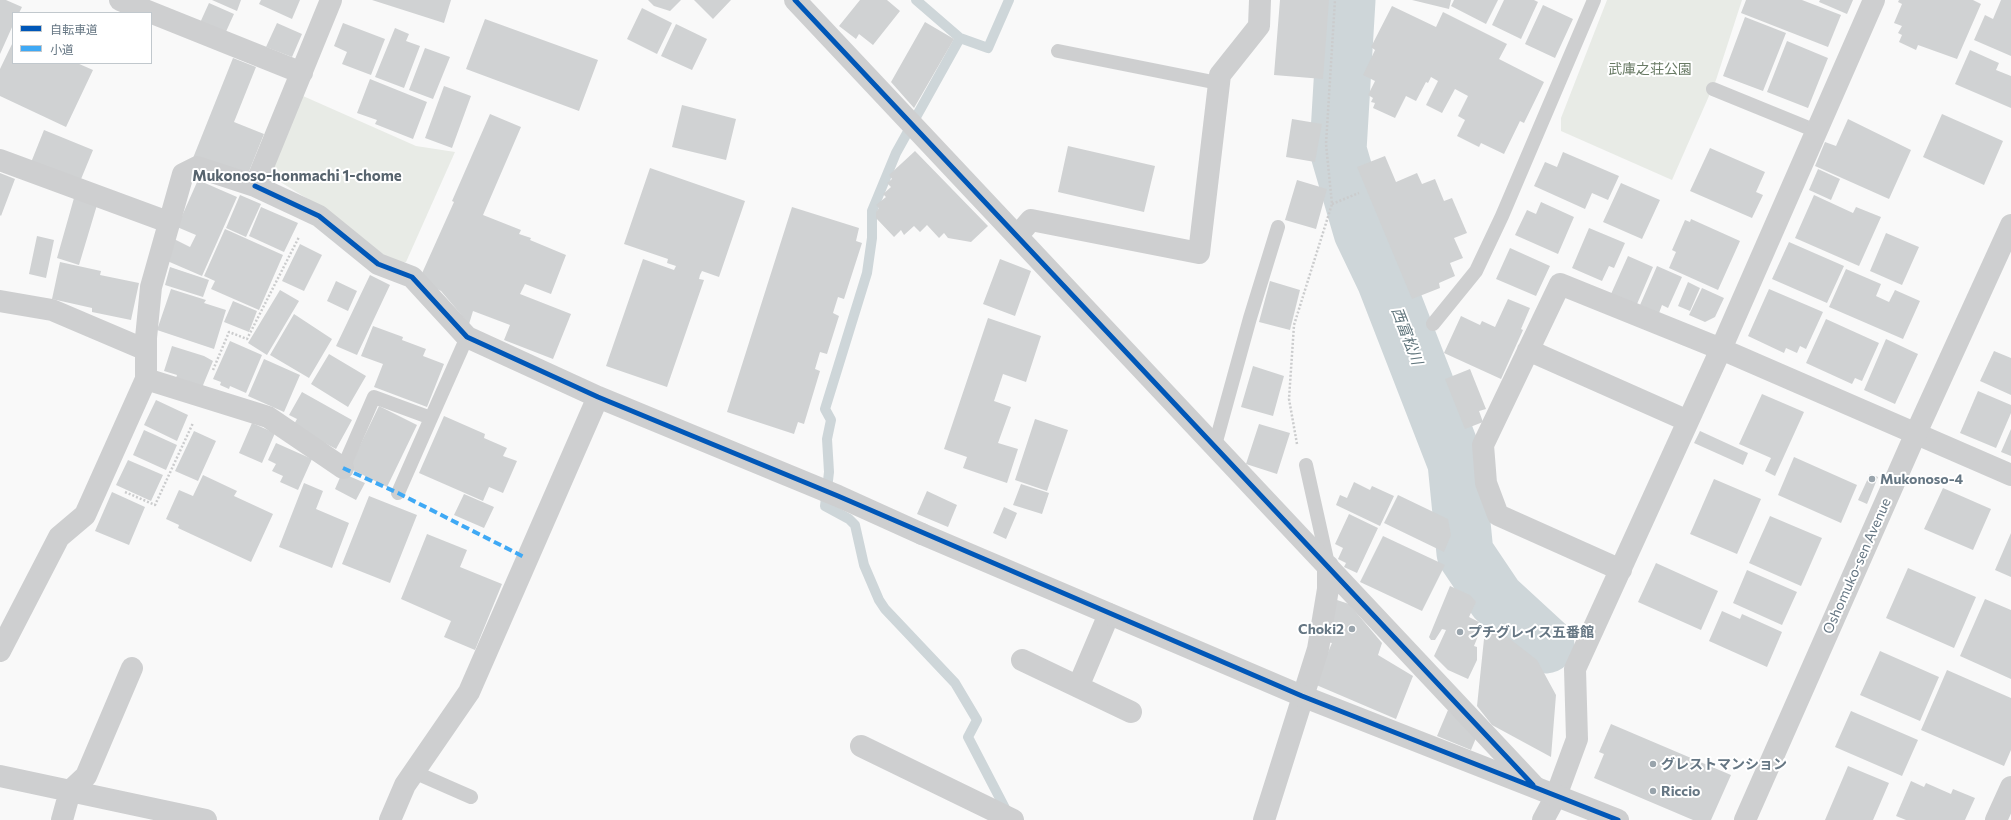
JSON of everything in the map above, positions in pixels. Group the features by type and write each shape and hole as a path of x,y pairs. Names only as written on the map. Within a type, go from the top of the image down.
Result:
{"street":[{"path":"120,0 150,12"},
{"path":"255,186 331,0"},
{"path":"795,0 1018,235 1536,787"},
{"path":"1018,235 1031,220 1200,253 1218,83 1220,75 1259,26 1260,0"},
{"path":"1543,820 1556,796 1577,739 1575,669 1721,349 1874,0"},
{"path":"152,13 302,73"},
{"path":"0,160 168,222"},
{"path":"0,651 59,537 85,515 146,379 146,350 150,287 183,174 197,166 255,186 319,216 378,264 412,277 467,337 598,397 838,496 922,534 1302,696 1618,820"},
{"name":"Oshomuko-sen Avenue","path":"1745,820 1916,433 2011,224"},
{"path":"1620,570 1498,514 1486,483 1483,445 1560,284 1721,349 2011,474"},
{"path":"0,301 52,310 146,350"},
{"path":"1528,350 1688,421"},
{"path":"146,379 268,417 343,468"},
{"path":"390,820 405,785 469,692 598,397"},
{"path":"1264,820 1318,649 1328,589 1328,566"},
{"path":"1078,687 1108,614"},
{"path":"1022,660 1131,712"},
{"path":"62,820 70,791 86,776 132,668"},
{"path":"861,746 1007,817"},
{"path":"0,776 206,820"},
{"path":"1996,820 2011,787"}],"lane":[{"path":"1433,324 1476,271 1502,216 1590,1"},
{"path":"1058,51 1218,83"},
{"path":"1713,89 1816,131"},
{"path":"1215,445 1250,318 1278,227"},
{"path":"398,493 467,337"},
{"path":"343,468 374,397 431,418"},
{"path":"1306,465 1328,566"},
{"path":"414,772 471,797"}],"path":[{"path":"1306,465 1299,455 1289,399 1294,325 1332,204 1326,144 1335,0"},
{"path":"1332,204 1359,193"},
{"path":"100,481 155,506 203,397 229,332 247,340 312,213"}],"green space":[{"name":"武庫之荘公園","path":"1607,0 1742,0 1716,80 1672,180 1561,131 1561,118"},
{"path":"303,96 416,146 455,152 406,262 399,264 383,256 335,216 274,178 271,169"}],"building":[{"path":"0,0 6,0 22,7 20,12 12,12 12,27 0,54"},
{"path":"212,0 241,0 237,11"},
{"path":"261,0 300,0 292,19 259,4"},
{"path":"372,0 451,0 444,23"},
{"path":"648,0 681,0 670,11 654,6"},
{"path":"694,0 731,0 713,19"},
{"path":"860,0 887,0 900,11 873,45 859,34 856,39 839,26"},
{"path":"1280,0 1329,0 1323,79 1274,75"},
{"path":"1412,0 1451,0 1449,9"},
{"path":"1454,0 1498,0 1486,24 1451,6"},
{"path":"1504,0 1534,0 1538,2 1521,39 1492,25"},
{"path":"1746,0 1802,0 1841,15 1828,47 1741,13"},
{"path":"1820,0 1853,0 1847,14 1819,2"},
{"path":"1899,0 1973,0 1981,4 1957,59 1918,45 1916,50 1899,42 1902,35 1898,33 1902,26 1894,23 1902,4 1898,2"},
{"path":"2001,0 2011,0 2011,56 1974,40 1985,15 1993,19"},
{"path":"209,3 234,14 224,36 199,25"},
{"path":"1543,5 1573,19 1555,58 1525,44"},
{"path":"1392,6 1436,27 1443,12 1507,44 1499,59 1544,82 1524,123 1520,121 1504,154 1481,143 1479,147 1457,136 1465,120 1458,116 1468,96 1455,89 1442,113 1426,105 1438,81 1431,77 1428,83 1426,82 1416,101 1406,96 1395,118 1373,108 1375,103 1371,102 1373,98 1368,95 1375,81 1363,75 1375,50 1371,47"},
{"path":"642,8 672,23 657,54 627,39"},
{"path":"1745,17 1786,33 1763,91 1723,76"},
{"path":"485,19 598,60 579,111 466,69"},
{"path":"925,22 954,39 914,108 891,82"},
{"path":"277,23 302,34 292,57 266,47"},
{"path":"343,23 385,39 371,75 342,64 347,52 334,46"},
{"path":"676,24 707,39 692,70 661,56"},
{"path":"395,28 409,34 406,41 420,46 404,88 375,77"},
{"path":"1787,41 1828,58 1808,108 1767,92"},
{"path":"12,44 12,64 79,64 93,70 66,127 0,96 0,69"},
{"path":"425,48 450,57 433,99 409,90"},
{"path":"1970,50 1999,63 1996,70 2011,76 2011,108 1955,84"},
{"path":"233,58 256,67 234,122 264,134 246,179 193,158"},
{"path":"370,79 427,102 413,139 375,124 377,120 357,113"},
{"path":"444,86 471,96 452,148 425,138"},
{"path":"682,105 736,119 726,160 672,147"},
{"path":"490,114 521,127 483,215 521,230 519,234 531,238 530,240 566,255 551,294 525,284 520,294 571,314 553,359 504,340 510,325 473,311 469,324 441,291 419,280 454,202 452,201"},
{"path":"1942,114 2003,141 1984,185 1923,157"},
{"path":"1292,119 1322,124 1315,162 1286,157"},
{"path":"1848,119 1911,150 1889,199 1815,166 1825,142 1836,146"},
{"path":"44,130 93,150 79,184 30,165"},
{"path":"1068,146 1155,166 1144,212 1058,192"},
{"path":"1710,148 1765,172 1756,192 1763,195 1752,218 1690,191"},
{"path":"915,151 988,226 971,242 948,238 944,233 939,238 927,225 920,232 914,226 904,235 901,230 894,237 876,218 876,212 879,208 876,205 886,197 883,194 891,187 887,183 892,179 889,175"},
{"path":"1563,152 1619,176 1608,200 1592,193 1585,209 1534,186 1545,162 1557,167"},
{"path":"1385,156 1396,182 1417,173 1422,184 1435,179 1444,201 1452,198 1467,233 1454,238 1463,258 1450,263 1455,276 1439,283 1440,288 1412,299 1357,167"},
{"path":"650,168 745,201 719,277 702,271 700,275 699,279 704,280 667,387 606,366 643,259 674,270 676,266 667,263 668,259 624,244"},
{"path":"1818,169 1840,179 1831,200 1809,190"},
{"path":"0,173 15,179 1,216 0,215"},
{"path":"198,180 237,197 202,276 165,260 174,239 190,247 196,235 177,227"},
{"path":"1297,180 1327,189 1316,229 1285,220"},
{"path":"1621,183 1660,200 1642,239 1603,222"},
{"path":"240,195 261,204 246,237 226,228"},
{"path":"1814,195 1853,213 1856,207 1881,217 1859,266 1795,238"},
{"path":"74,198 97,205 79,265 57,258"},
{"path":"1541,202 1574,217 1558,254 1515,235 1527,210 1536,214"},
{"path":"261,207 298,223 284,252 249,236"},
{"path":"792,207 859,228 856,241 862,243 844,299 838,297 833,313 839,316 827,354 820,352 815,369 820,371 804,424 798,422 794,434 727,412"},
{"path":"1691,219 1740,241 1718,290 1669,268 1676,252 1672,250 1685,220 1690,222"},
{"path":"1589,228 1625,243 1614,268 1609,266 1602,281 1572,268"},
{"path":"225,229 283,255 259,310 211,289 215,281 204,276"},
{"path":"1886,233 1919,247 1902,285 1870,271"},
{"path":"37,236 54,240 46,278 29,274"},
{"path":"1789,242 1844,266 1827,303 1772,279"},
{"path":"300,244 322,255 304,291 282,281"},
{"path":"1510,248 1550,266 1536,296 1496,279"},
{"path":"1628,256 1653,267 1637,304 1611,294"},
{"path":"1000,259 1031,271 1015,316 983,304"},
{"path":"60,262 101,271 100,275 139,283 131,320 92,312 92,308 52,299"},
{"path":"1657,266 1682,277 1668,308 1662,305 1659,313 1640,305"},
{"path":"170,267 209,280 203,297 165,285"},
{"path":"1846,269 1881,284 1876,296 1889,302 1895,290 1920,301 1903,339 1829,307"},
{"path":"370,275 390,285 357,355 336,346"},
{"path":"336,281 357,291 348,311 327,301"},
{"path":"1270,281 1300,290 1290,330 1259,322"},
{"path":"1688,282 1700,288 1690,311 1678,306"},
{"path":"1702,288 1724,298 1715,317 1705,322 1689,315"},
{"path":"171,289 206,300 204,303 226,310 214,349 157,330"},
{"path":"1769,289 1823,312 1806,349 1800,346 1797,353 1786,348 1784,353 1748,336"},
{"path":"280,290 299,301 267,355 248,343"},
{"path":"1508,299 1530,308 1521,329 1523,330 1501,379 1444,353 1461,316 1480,325 1482,321 1495,327"},
{"path":"233,301 257,311 249,332 224,322"},
{"path":"294,314 332,339 309,378 270,355"},
{"path":"988,318 1041,336 1026,382 1003,374 994,401 1011,407 998,443 1018,449 1007,483 963,468 967,457 944,449"},
{"path":"1826,319 1879,343 1862,381 1855,378 1852,384 1806,363"},
{"path":"373,326 403,337 402,340 426,349 423,356 444,364 427,407 374,387 383,364 361,356"},
{"path":"1886,339 1918,354 1895,404 1864,390"},
{"path":"230,341 262,355 246,393 230,386 229,389 220,385 221,382 213,379"},
{"path":"172,346 204,356 213,361 201,390 174,384 177,375 164,371"},
{"path":"1994,351 2011,358 2011,395 1980,381"},
{"path":"329,354 366,376 348,407 311,384"},
{"path":"264,359 300,375 284,412 248,396"},
{"path":"1253,366 1284,376 1273,416 1241,407"},
{"path":"1470,369 1486,409 1479,411 1483,422 1465,429 1445,379"},
{"path":"1978,391 2011,405 2011,413 1996,448 1960,433"},
{"path":"302,392 352,420 336,449 293,426 297,419 289,415"},
{"path":"1762,394 1804,412 1775,476 1765,471 1771,458 1739,444"},
{"path":"156,400 188,415 177,441 144,425"},
{"path":"379,406 417,425 387,487 349,468"},
{"path":"444,416 485,434 484,438 507,448 503,456 517,461 503,493 489,487 483,501 419,473"},
{"path":"1035,419 1068,430 1047,491 1015,480"},
{"path":"252,423 275,433 262,463 239,453"},
{"path":"1259,424 1290,433 1277,474 1246,464"},
{"path":"2011,429 2011,456 2001,452"},
{"path":"144,430 177,445 166,470 133,455"},
{"path":"194,431 216,441 198,481 175,471"},
{"path":"1700,431 1748,453 1743,465 1694,443"},
{"path":"276,443 312,459 298,490 280,482 283,476 272,471 276,464 268,460"},
{"path":"1794,457 1857,485 1841,523 1778,495"},
{"path":"128,460 163,475 151,501 116,485"},
{"path":"342,473 365,483 356,500 335,489"},
{"path":"1870,474 1878,477 1867,504 1858,500"},
{"path":"203,475 237,491 234,496 273,514 251,562 178,528 179,525 166,519 179,490 193,496"},
{"path":"1714,479 1761,499 1737,554 1690,534"},
{"path":"1354,482 1370,490 1372,486 1394,496 1380,526 1336,505 1340,495 1347,498"},
{"path":"304,483 323,491 316,509 349,523 332,568 279,547"},
{"path":"1021,484 1049,493 1042,514 1013,505"},
{"path":"1943,488 1991,509 1973,550 1924,529"},
{"path":"927,491 957,505 948,527 917,514"},
{"path":"112,492 145,507 129,545 95,531"},
{"path":"464,494 494,507 484,528 454,515"},
{"path":"1398,495 1448,519 1451,535 1444,552 1384,523"},
{"path":"369,496 417,515 390,583 342,564"},
{"path":"1004,507 1017,513 1006,539 993,533"},
{"path":"1349,514 1378,528 1357,573 1344,567 1346,563 1338,559 1343,548 1335,544"},
{"path":"1770,516 1822,538 1801,586 1749,563"},
{"path":"2011,533 2011,577 1995,570"},
{"path":"427,534 467,550 460,567 502,584 475,650 444,637 451,621 401,599"},
{"path":"1383,536 1445,565 1422,611 1360,582"},
{"path":"1656,563 1718,591 1701,630 1638,602"},
{"path":"1908,568 1976,597 1954,648 1886,618"},
{"path":"1747,570 1797,592 1782,625 1733,603"},
{"name":"プチグレイス五番館","path":"1450,586 1470,595 1476,602 1469,617 1479,622 1474,634 1478,636 1474,646 1477,647 1477,660 1468,679 1448,670 1434,656 1446,630 1442,629 1435,640 1431,640 1429,637"},
{"path":"1334,599 1349,604 1382,643 1378,655 1413,676 1396,719 1314,684 1332,643 1326,642"},
{"path":"1985,599 2011,610 2011,679 1960,656"},
{"path":"1722,611 1740,619 1742,614 1782,632 1767,667 1709,641"},
{"path":"1492,625 1537,660 1556,695 1551,757 1492,725 1477,706 1484,639"},
{"path":"1880,651 1939,677 1920,721 1860,695"},
{"path":"1947,670 2011,698 2011,750 2004,766 1921,730"},
{"path":"1448,710 1476,738 1471,750 1437,736"},
{"path":"1851,711 1918,740 1902,776 1835,747"},
{"name":"グレストマンション","path":"1611,724 1731,775 1711,820 1693,820 1594,778 1604,754 1599,752"},
{"path":"1848,766 1889,783 1873,820 1825,820"},
{"path":"1911,781 1924,787 1926,783 1951,794 1953,789 1975,798 1965,820 1906,820 1896,816"}],"waterway":[{"path":"916,0 960,38"},
{"path":"1007,812 968,737 977,720 955,683 885,609 879,600 864,565 855,525 849,519 825,506 829,472 827,439 831,420 825,409 867,273 872,238 872,211 896,153 960,38 988,48 1009,0"},
{"name":"西富松川","path":"1347,0 1338,150 1362,232 1385,280 1456,463 1465,553 1496,599 1546,645"}],"marked path":[{"path":"343,468 398,493 526,558"}],"cycle path":[{"path":"795,0 1533,785"},
{"path":"255,186 319,216 378,264 412,277 467,337 598,397 838,496 1302,696 1618,820"}],"place":[{"name":"Mukonoso-4","path":"1872,479"},
{"name":"Choki2","path":"1352,629"},
{"name":"プチグレイス五番館","path":"1460,632"},
{"name":"グレストマンション","path":"1653,764"},
{"name":"Riccio","path":"1653,791"}],"district":[{"name":"Mukonoso-honmachi 1-chome","path":"297,176"}]}
